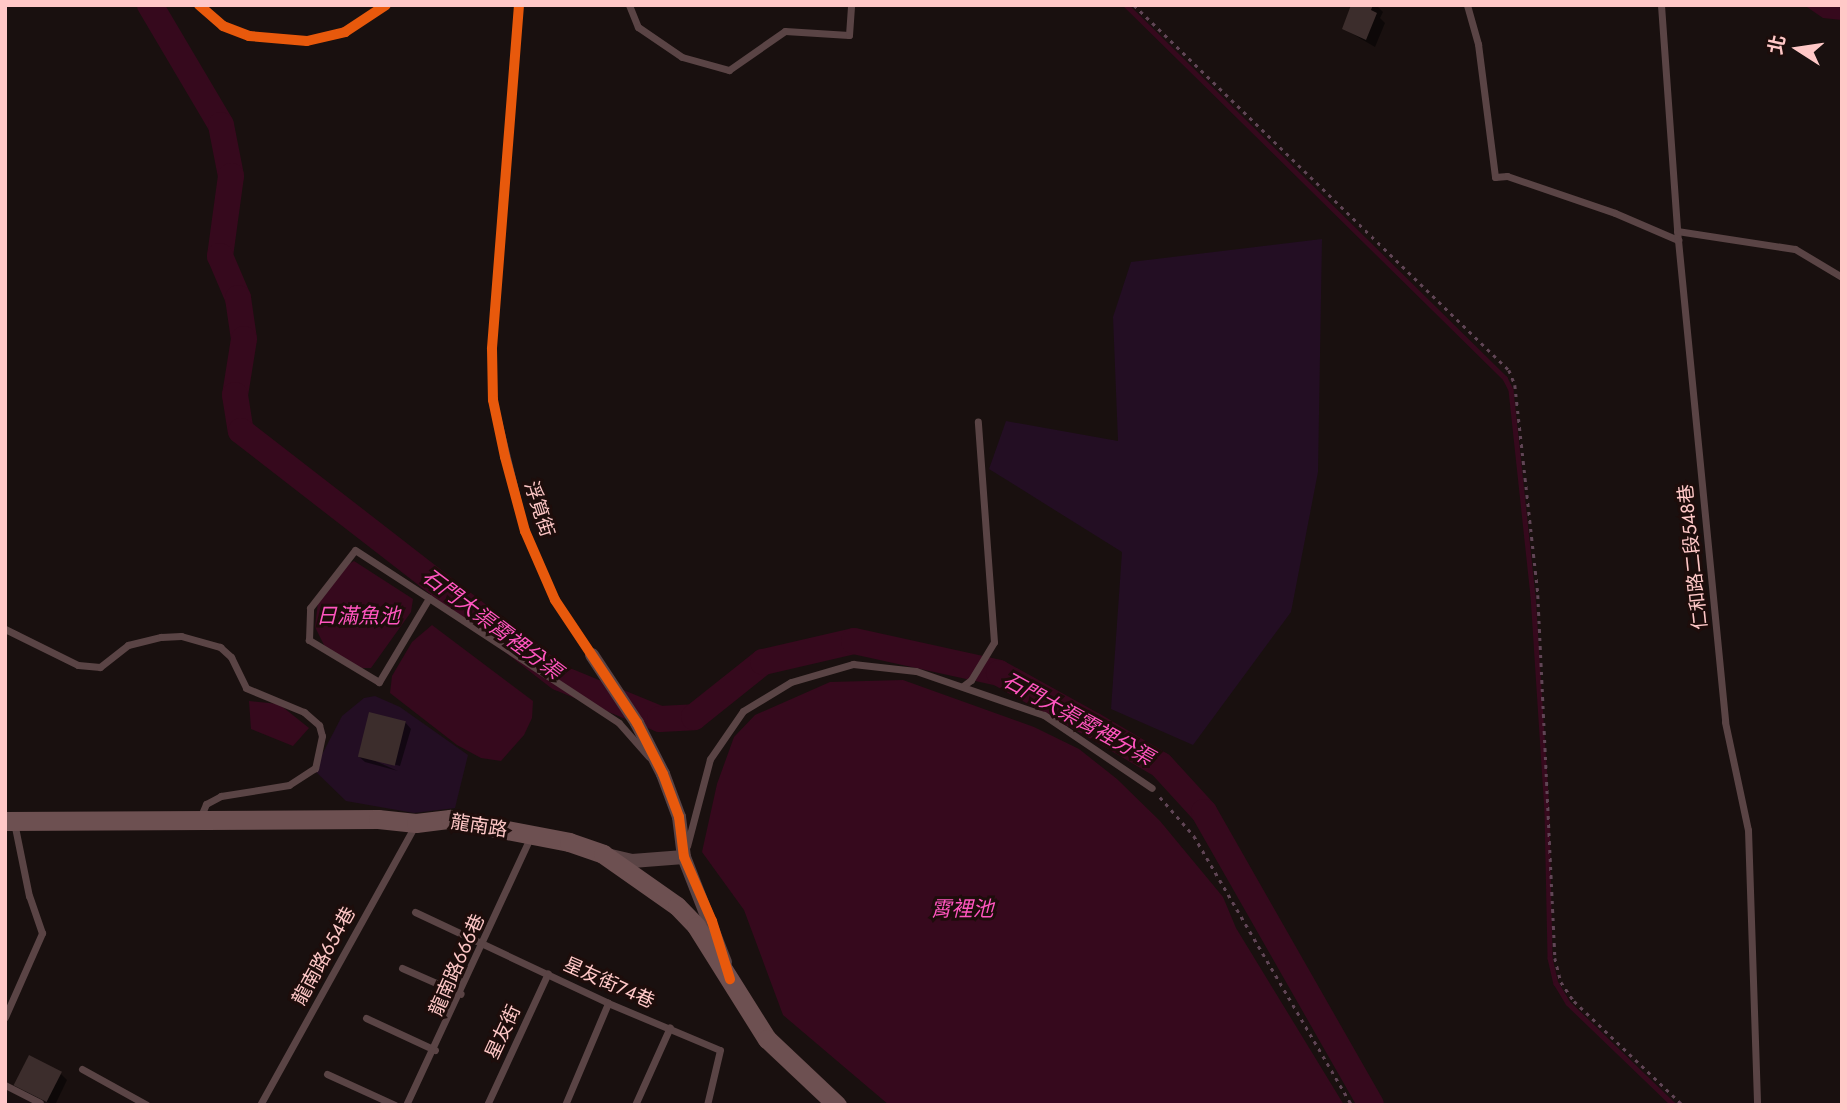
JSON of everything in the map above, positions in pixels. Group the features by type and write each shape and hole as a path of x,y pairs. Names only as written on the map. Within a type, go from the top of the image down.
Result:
{"main road":[{"name":"龍南路","path":"10,821 416,823 450,819 603,855 677,906 730,979 767,1039 837,1105"}],"street":[{"name":"浮筧街","path":"592,655 637,723 663,774 679,817 684,857 712,921 730,979"},
{"path":"603,855 632,861 684,857"}],"lane":[{"path":"199,5 223,26 249,36 307,41 345,32 386,5"},
{"name":"浮筧街","path":"519,5 492,349 493,400 526,531 555,600 592,655"},
{"path":"629,5 638,27 682,57 729,70 785,31 849,35 851,5"},
{"path":"1467,5 1478,44 1494,177 1507,176 1615,213 1678,240"},
{"name":"仁和路二段548巷","path":"1661,5 1677,231 1725,722 1748,830 1757,1105"},
{"path":"1677,231 1795,249 1842,277"},
{"path":"963,685 971,680 994,642 978,422"},
{"path":"429,598 379,682 309,640 310,608 355,550 429,598 618,723 663,774"},
{"path":"5,629 89,666 100,667 128,645 161,637 181,636 220,647 231,657 246,688 304,712 319,725 322,736 315,768 289,785 221,796 201,809 199,822"},
{"path":"684,857 710,759 743,711 791,682 853,664 916,671 1044,715 1152,788"},
{"path":"6,1015 41,933 10,821"},
{"name":"龍南路654巷","path":"260,1105 416,823"},
{"name":"龍南路666巷","path":"406,1105 486,942 531,836"},
{"name":"星友街74巷","path":"415,912 486,942 608,1003 720,1050 707,1105"},
{"path":"402,968 461,994"},
{"name":"星友街","path":"486,1105 548,973"},
{"path":"565,1105 608,1003"},
{"path":"366,1018 435,1050"},
{"path":"635,1105 670,1027"},
{"path":"82,1069 147,1105"},
{"path":"327,1074 395,1105"},
{"path":"5,1085 40,1102"}],"path":[{"path":"1134,5 1509,370 1515,385 1538,594 1555,958 1561,982 1574,1001 1683,1105"},
{"path":"1152,788 1194,836 1352,1105"}],"shaded area":[{"path":"1322,239 1318,472 1291,612 1193,745 1111,709 1122,552 989,469 1006,421 1118,441 1113,317 1131,262"},
{"path":"375,696 400,707 468,755 455,808 414,813 346,801 314,770 342,716 364,698"}],"water":[{"path":"1804,5 1842,5 1842,20 1823,18"},
{"name":"日滿魚池","path":"354,561 413,599 411,612 371,668 360,668 325,647 315,627 318,602 342,568"},
{"path":"432,625 533,701 532,718 524,735 501,761 481,758 457,745 390,693 392,676 412,642"},
{"name":"霄裡池","path":"903,680 1034,727 1079,749 1117,779 1160,821 1223,897 1236,928 1344,1105 889,1105 783,1015 744,910 702,852 717,784 734,737 755,715 830,682"},
{"path":"249,701 279,704 309,728 293,746 251,729"}],"building":[{"path":"1351,5 1373,5 1371,10 1377,13 1366,40 1342,29"},
{"path":"369,712 406,721 395,766 358,757"},
{"path":"29,1055 62,1072 47,1102 14,1085"}],"waterway":[{"name":"石門大渠霄裡分渠","path":"150,5 221,125 231,176 220,256 238,298 244,339 235,395 241,431 560,678 660,719 694,717 763,662 854,641 999,673 1161,765 1204,812 1371,1105"},
{"path":"1126,5 1505,378 1511,390 1533,595 1547,812 1550,958 1556,983 1568,1003 1674,1105"}],"cycle path":[{"path":"199,5 223,26 249,36 307,41 345,32 386,5"},
{"path":"519,5 492,349 493,400 505,457 525,531 555,600 637,723 663,774 679,817 684,857 712,921 730,979"}]}
